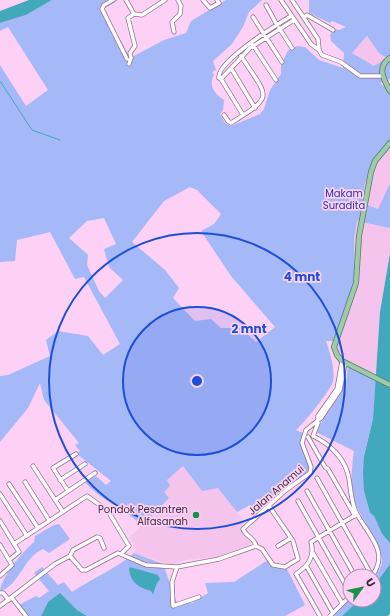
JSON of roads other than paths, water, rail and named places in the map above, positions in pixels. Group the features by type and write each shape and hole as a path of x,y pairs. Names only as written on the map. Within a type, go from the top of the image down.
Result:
{"main road":[{"path":"390,58 384,63 382,76 390,91"},
{"path":"390,143 376,160 371,172 358,241 356,283 334,345 335,353 345,363 390,385"}],"street":[{"path":"113,0 102,9 127,59"},
{"path":"126,0 134,14 142,16 165,0"},
{"path":"174,32 172,22 180,14 181,6 178,0"},
{"path":"203,0 210,8 219,3 217,0"},
{"path":"281,0 310,44 319,50 322,55 341,62 360,76 382,76"},
{"path":"292,0 318,39 319,50"},
{"path":"266,5 292,48"},
{"path":"129,64 131,58 130,53 135,46 128,18 134,14"},
{"path":"304,17 307,15 333,30"},
{"path":"253,17 282,62"},
{"path":"243,116 218,76 220,71 246,45 292,18"},
{"path":"221,79 241,56 264,35"},
{"path":"253,45 276,80"},
{"path":"224,115 230,123 243,116 262,102 264,93 241,56"},
{"path":"231,68 255,108"},
{"path":"345,363 337,388 318,416 318,423 313,436 330,445 346,470 356,515"},
{"name":"Jalan Anamui","path":"256,546 253,540 244,533 243,529 286,490 310,472 311,467 302,438 306,430 317,420"},
{"path":"308,437 325,467 328,469 372,538 380,555 381,562 378,568"},
{"path":"68,491 53,468 76,454"},
{"path":"60,480 85,464"},
{"path":"33,466 63,512"},
{"path":"55,500 95,473"},
{"path":"317,478 367,568"},
{"path":"25,482 49,520"},
{"path":"9,484 38,528"},
{"path":"307,490 351,568"},
{"path":"0,494 27,536"},
{"path":"14,544 87,496 108,511 129,546 121,554"},
{"path":"298,501 342,579"},
{"path":"70,556 80,568 86,570 113,554 121,554 146,564 177,567 194,562 219,559 256,546 262,549 271,564 285,567 298,558 291,538 269,506"},
{"path":"307,567 331,614 342,603 313,552 311,542 356,515"},
{"path":"0,521 20,552 9,560"},
{"path":"0,606 44,572 70,556 73,550 94,538 100,538 104,548"},
{"path":"278,546 291,538"},
{"path":"0,545 12,565 1,575"},
{"path":"313,552 307,567 296,574 320,616"},
{"path":"177,567 172,582 173,606 199,597"},
{"path":"0,570 1,575"},
{"path":"0,593 4,593 11,599 26,616"}],"waterway":[{"path":"0,81 32,130 60,140"}],"place":[{"name":"Pondok Pesantren Alfasanah","path":"196,515"}],"park label":[{"name":"Makam Suradita","path":"344,198"}]}
